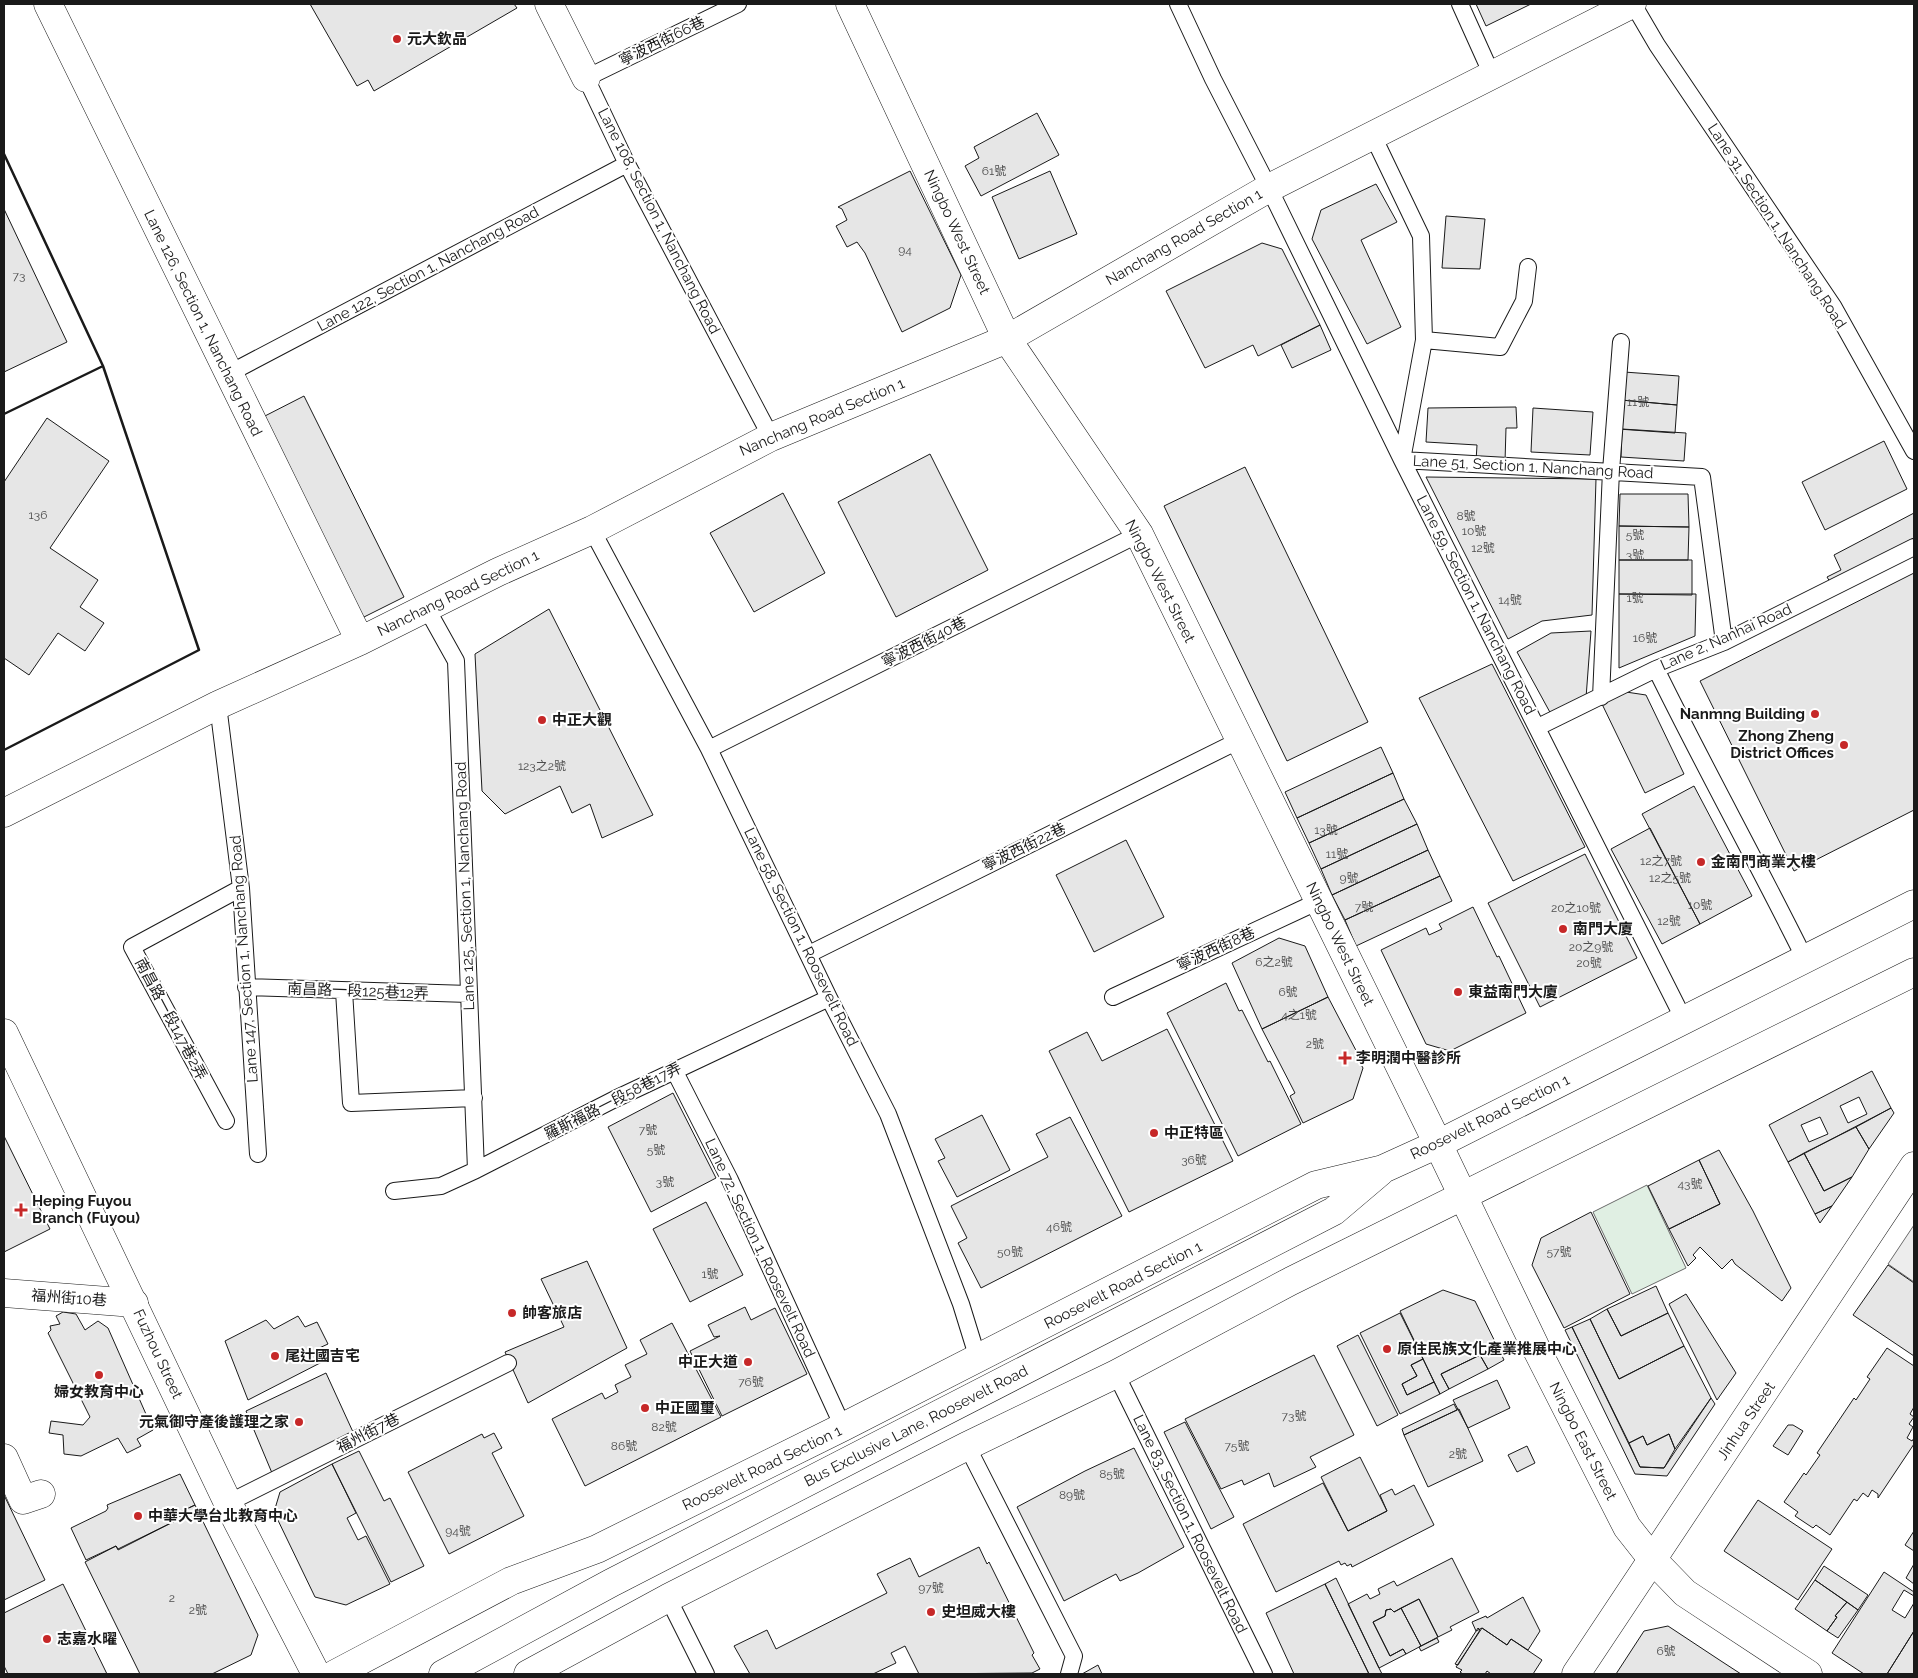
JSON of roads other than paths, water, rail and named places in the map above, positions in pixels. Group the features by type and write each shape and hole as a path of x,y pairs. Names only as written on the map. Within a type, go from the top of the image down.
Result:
{"street":[{"name":"Lane 126, Section 1, Nanchang Road","path":"48,4 360,641"},
{"name":"Lane 108, Section 1, Nanchang Road","path":"549,4 586,78"},
{"name":"Ningbo West Street","path":"850,4 1007,339 1139,534 1438,1144"},
{"name":"Nanchang Road Section 1","path":"4,813 218,705 360,641 498,572 592,530 771,437 1007,339 1270,188 1632,4"},
{"name":"Roosevelt Road Section 1","path":"335,1674 511,1580 597,1549 844,1427 1316,1185 1383,1169 1438,1144 1914,904"},
{"path":"528,1674 668,1598 967,1446 1116,1374 1291,1281 1914,972"},
{"name":"Fuzhou Street","path":"4,1033 134,1302 228,1503 316,1674"},
{"name":"Ningbo East Street","path":"1438,1144 1540,1355 1627,1527 1653,1560 1685,1593 1808,1674"},
{"name":"Jinhua Street","path":"1576,1674 1914,1166"},
{"name":"Bus Exclusive Lane, Roosevelt Road","path":"443,1674 611,1583 1334,1211 1383,1169"},
{"name":"福州街10巷","path":"4,1292 134,1302"},
{"path":"4,1458 23,1500 40,1494"}],"lane":[{"name":"寧波西街66巷","path":"586,78 738,4"},
{"name":"Lane 59, Section 1, Nanchang Road","path":"1178,4 1213,79 1270,188 1402,460 1538,726 1684,1020"},
{"path":"1460,4 1492,75"},
{"name":"Lane 31, Section 1, Nanchang Road","path":"1632,4 1657,45 1833,306 1914,451"},
{"name":"Lane 108, Section 1, Nanchang Road","path":"586,78 627,164 771,437"},
{"name":"Lane 51, Section 1, Nanchang Road","path":"1373,136 1421,236 1424,340 1402,460 1702,477 1724,642"},
{"name":"Lane 122, Section 1, Nanchang Road","path":"228,374 627,164"},
{"path":"1424,340 1500,347 1524,301 1528,267"},
{"path":"1602,697 1611,471 1621,342"},
{"name":"Lane 58, Section 1, Roosevelt Road","path":"592,530 709,749 829,998 888,1114 962,1304 978,1359"},
{"name":"寧波西街40巷","path":"709,749 1139,534"},
{"name":"Lane 2, Nanhai Road","path":"1538,726 1602,697 1656,669 1724,642 1914,547"},
{"name":"Lane 125, Section 1, Nanchang Road","path":"427,609 456,661 476,1170"},
{"path":"1656,669 1707,774 1775,898 1805,959"},
{"name":"Lane 147, Section 1, Nanchang Road","path":"218,705 242,888 246,987 258,1154"},
{"name":"寧波西街22巷","path":"809,954 1240,740"},
{"name":"南昌路一段147巷2弄","path":"226,1121 132,947 242,888"},
{"name":"寧波西街8巷","path":"1113,996 1319,901"},
{"name":"南昌路一段125巷12弄","path":"246,987 469,994"},
{"path":"344,991 351,1103 474,1098"},
{"name":"羅斯福路一段58巷17弄","path":"394,1191 441,1186 674,1070 829,998"},
{"name":"Lane 72, Section 1, Roosevelt Road","path":"674,1070 730,1180 844,1427"},
{"name":"福州街7巷","path":"228,1503 508,1362"},
{"name":"Lane 83, Section 1, Roosevelt Road","path":"1116,1374 1264,1674"},
{"path":"967,1446 1074,1656 1069,1674"},
{"path":"668,1598 706,1674"}],"place":[{"name":"元大欽品","path":"397,39"},
{"name":"Nanmng Building","path":"1815,714"},
{"name":"中正大觀","path":"542,720"},
{"name":"Zhong Zheng District Offices","path":"1844,745"},
{"name":"金南門商業大樓","path":"1701,862"},
{"name":"南門大廈","path":"1563,929"},
{"name":"東益南門大廈","path":"1458,992"},
{"name":"李明潤中醫診所","path":"1345,1058"},
{"name":"中正特區","path":"1154,1133"},
{"name":"Heping Fuyou Branch (Fuyou)","path":"21,1210"},
{"name":"帥客旅店","path":"512,1313"},
{"name":"原住民族文化產業推展中心","path":"1387,1349"},
{"name":"尾辻國吉宅","path":"275,1356"},
{"name":"中正大道","path":"748,1362"},
{"name":"婦女教育中心","path":"99,1375"},
{"name":"中正國璽","path":"645,1408"},
{"name":"元氣御守產後護理之家","path":"299,1422"},
{"name":"中華大學台北教育中心","path":"138,1516"},
{"name":"史坦威大樓","path":"931,1612"},
{"name":"志嘉水曜","path":"47,1639"}]}
